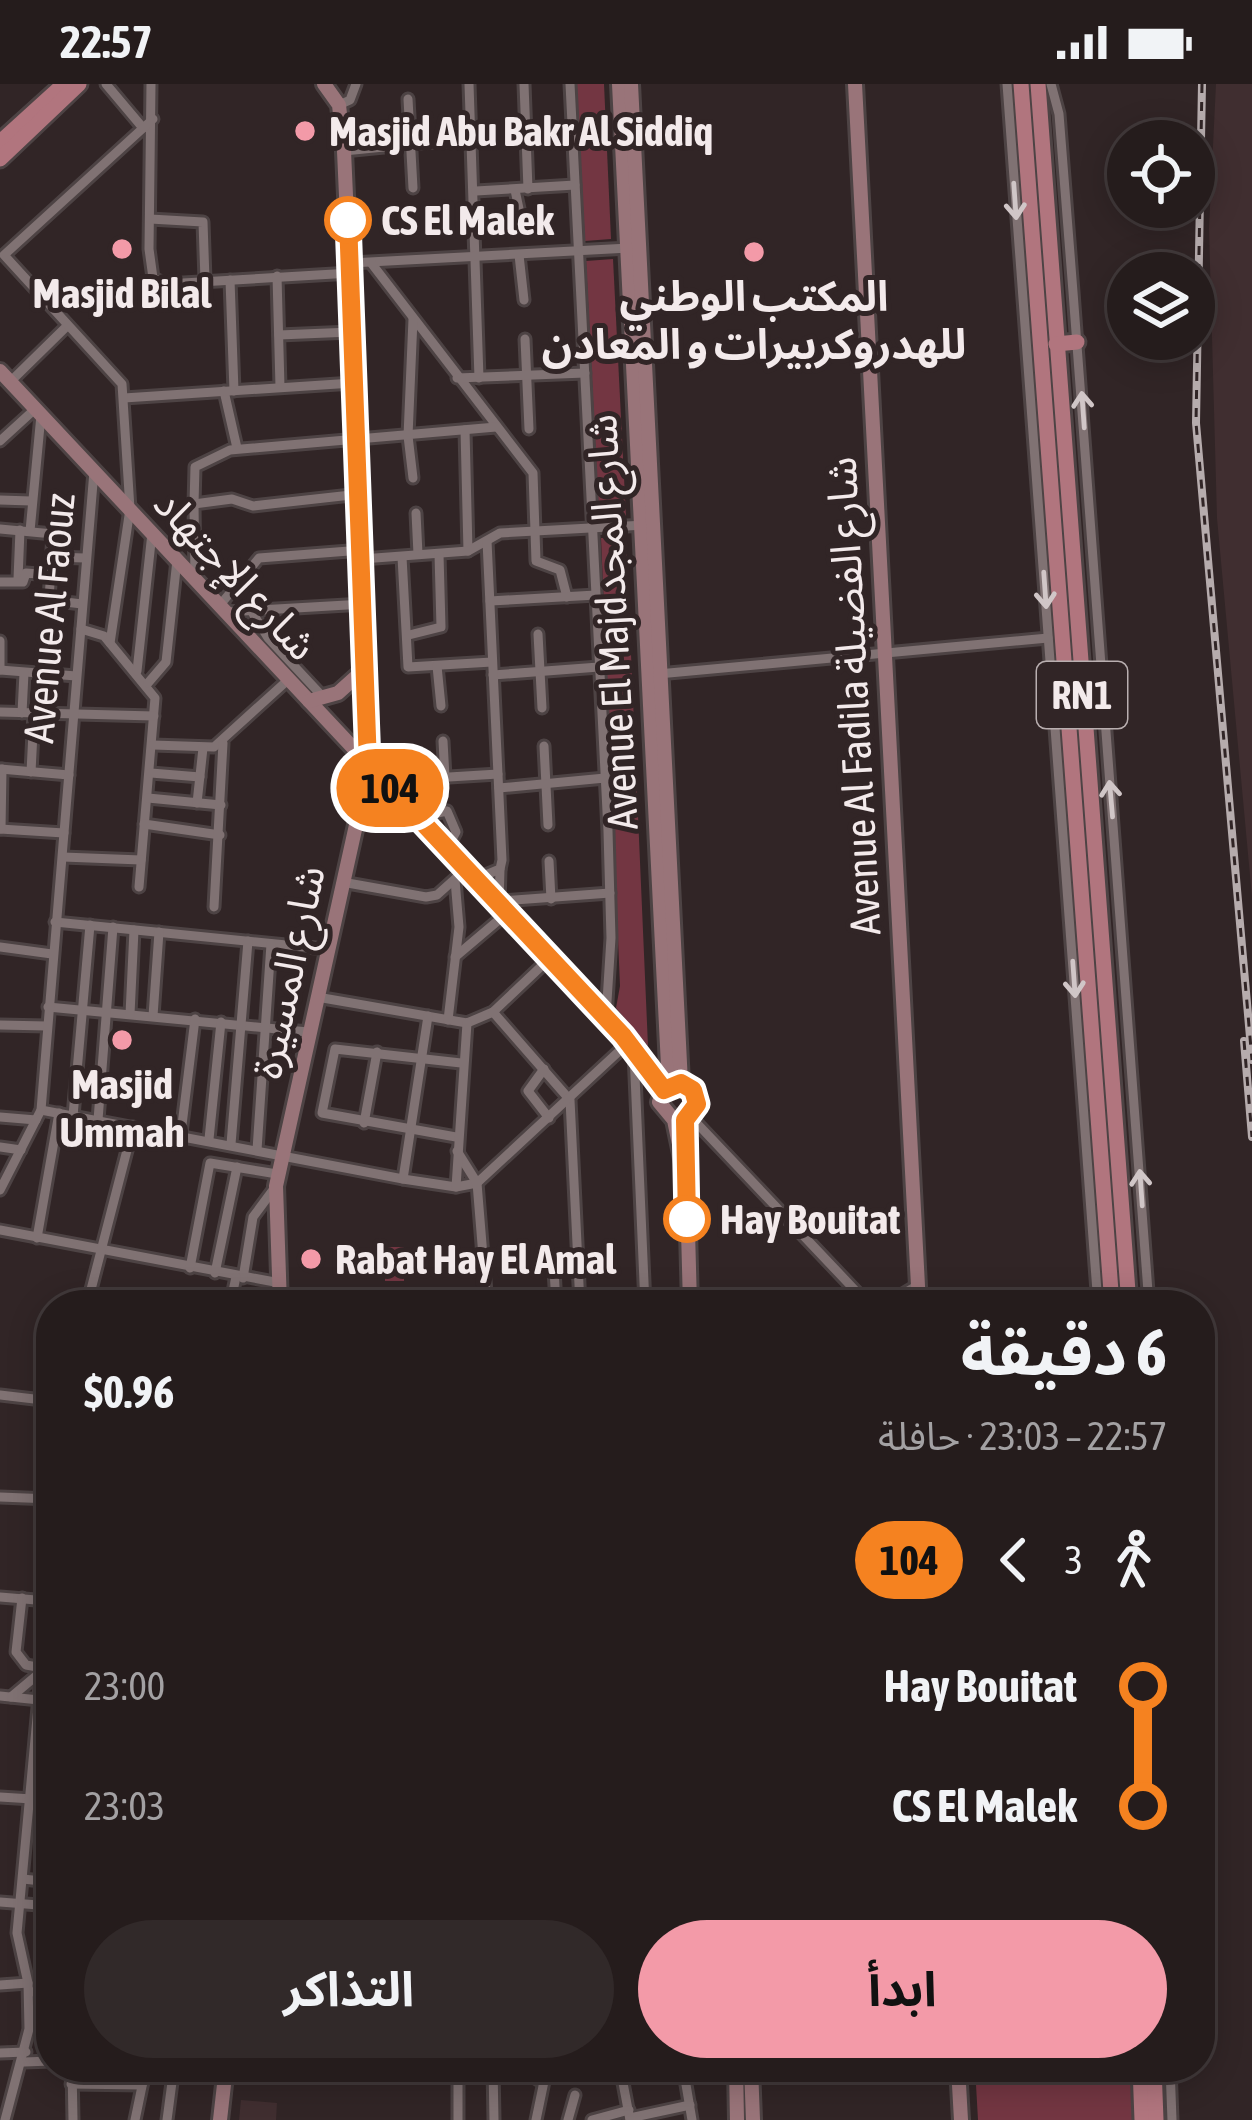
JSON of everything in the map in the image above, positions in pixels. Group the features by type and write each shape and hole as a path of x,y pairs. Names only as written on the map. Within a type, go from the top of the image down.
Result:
{"main road":[{"path":"0,142 64,84"},
{"path":"0,159 79,84"},
{"name":"RN1","path":"1022,84 1016,112 1018,144 1102,1271 1108,1290"},
{"name":"RN1","path":"1037,84 1128,1290"},
{"path":"1056,344 1077,342"},
{"path":"1141,2082 1142,2120"},
{"path":"1155,2082 1156,2120"}],"street":[{"path":"106,84 143,128"},
{"path":"151,84 153,278 166,284 372,263 633,248"},
{"name":"شارع المسيرة","path":"280,1290 277,1180 281,1156 368,764 344,151 339,105 324,84"},
{"path":"339,105 350,100 356,84"},
{"path":"469,84 479,378"},
{"path":"524,84 528,189"},
{"path":"570,84 610,893 606,1017"},
{"name":"Avenue El Majdشارع المجد","path":"619,84 633,248"},
{"name":"Avenue El Majdشارع المجد","path":"631,84 633,248 671,1086"},
{"name":"Avenue Al Fadila شارع الفضيلة","path":"855,84 918,1290"},
{"path":"1007,84 1016,112"},
{"path":"1051,84 1059,115 1148,1290"},
{"path":"408,99 413,188"},
{"path":"110,643 130,509 122,384 4,254 153,119"},
{"path":"344,151 473,138"},
{"path":"1018,144 1048,638 1062,721"},
{"path":"476,191 575,185"},
{"path":"515,190 522,223"},
{"path":"150,220 201,220 205,280"},
{"path":"519,255 524,300"},
{"path":"372,263 533,472 536,561 560,570 567,597"},
{"path":"277,276 280,388"},
{"path":"230,280 229,391 238,448"},
{"path":"412,319 408,436 413,478"},
{"path":"5,376 66,327"},
{"path":"279,335 351,332"},
{"path":"525,339 529,429"},
{"path":"457,378 585,374"},
{"name":"شارع الإجتهاد","path":"5,376 289,679 316,699 466,876 503,906 671,1086"},
{"path":"124,398 353,382"},
{"path":"0,442 38,412"},
{"path":"18,582 38,412"},
{"path":"195,579 195,467 238,448 358,443 496,427"},
{"path":"465,430 469,551"},
{"name":"Avenue Al Faouz","path":"0,1190 5,1170 39,1115 94,471"},
{"path":"194,504 232,499 253,506 360,494"},
{"path":"0,500 31,501"},
{"path":"416,513 418,554"},
{"path":"364,604 252,612 223,609 259,558 439,554 469,551 496,533 646,525"},
{"path":"0,529 52,534 51,601 82,604"},
{"path":"137,671 152,533"},
{"path":"487,541 503,906"},
{"path":"409,635 441,627 439,554"},
{"path":"402,556 408,667 492,662"},
{"path":"52,557 85,558"},
{"path":"148,683 166,662 177,560"},
{"path":"18,582 25,573 51,575"},
{"path":"0,582 18,582"},
{"path":"490,601 596,595"},
{"path":"252,612 316,699 338,693 367,667"},
{"path":"81,629 97,631 110,643 148,683 155,698 139,887"},
{"path":"538,634 542,708"},
{"path":"653,674 1048,638"},
{"path":"0,641 0,670 76,676"},
{"path":"437,666 441,706"},
{"path":"493,675 599,667"},
{"path":"24,673 31,772"},
{"path":"153,745 203,748 223,743 289,679"},
{"path":"0,712 154,716"},
{"path":"443,741 445,777"},
{"path":"214,908 223,743"},
{"path":"544,746 548,825"},
{"path":"197,802 203,748"},
{"path":"64,833 0,830 1,769 69,775"},
{"path":"151,773 200,777"},
{"path":"384,781 498,775"},
{"path":"499,788 605,778"},
{"path":"148,797 221,805"},
{"path":"418,817 447,811 456,832 447,849"},
{"path":"144,824 220,835"},
{"path":"63,857 140,860"},
{"path":"549,861 550,899"},
{"path":"341,882 425,897 437,895 466,876 500,869"},
{"path":"448,1020 466,876"},
{"path":"455,957 503,906 610,893"},
{"path":"56,922 326,949"},
{"path":"74,1116 89,925"},
{"path":"98,1120 112,928"},
{"path":"130,1014 134,930"},
{"path":"153,1016 159,932"},
{"path":"231,1144 248,941"},
{"path":"257,1150 271,944"},
{"path":"0,947 52,953"},
{"path":"315,997 466,1023 493,1012 550,958"},
{"path":"49,1007 308,1032"},
{"path":"493,1012 570,1100 579,1290"},
{"path":"403,1179 428,1016"},
{"path":"181,1133 195,1019"},
{"path":"209,1139 220,1022"},
{"path":"456,1187 466,1023"},
{"path":"0,1025 47,1026"},
{"path":"0,1117 58,1113 456,1187 478,1183 631,1045"},
{"path":"631,1045 644,1290"},
{"path":"456,1137 323,1116 332,1053 339,1048 461,1063"},
{"path":"364,1123 377,1052"},
{"path":"544,1069 528,1088 549,1118"},
{"path":"690,1290 683,1119 696,1097 671,1086 660,1108 683,1119 855,1290"},
{"path":"37,1238 58,1113"},
{"path":"92,1290 133,1126"},
{"path":"0,1147 21,1150"},
{"path":"457,1151 478,1183 486,1290"},
{"path":"190,1268 210,1163 277,1180 253,1217 235,1290"},
{"path":"214,1273 237,1167"},
{"path":"0,1230 280,1283"},
{"path":"555,1290 554,1269 578,1264"},
{"path":"1100,1290 1102,1271"},
{"path":"911,1290 918,1286"},
{"path":"0,1395 36,1399"},
{"path":"0,1497 36,1498"},
{"path":"0,1597 36,1600"},
{"path":"22,1598 17,1657 36,1671"},
{"path":"6,1697 36,1680"},
{"path":"6,1697 36,1700"},
{"path":"7,2120 25,2057 28,1988 18,1944 19,1903 36,1747"},
{"path":"0,1797 32,1799"},
{"path":"23,1879 36,1880"},
{"path":"0,1902 36,1905"},
{"path":"0,1984 36,1989"},
{"path":"0,2053 36,2059"},
{"path":"135,2120 143,2082"},
{"path":"166,2120 172,2082"},
{"path":"220,2120 224,2082"},
{"path":"458,2082 458,2120"},
{"path":"493,2082 494,2120"},
{"path":"536,2120 542,2082"},
{"path":"623,2082 630,2116"},
{"path":"686,2082 692,2120"},
{"path":"736,2082 737,2120"},
{"path":"752,2082 753,2120"},
{"path":"959,2082 961,2120"},
{"path":"1171,2082 1172,2120"},
{"path":"70,2119 71,2084 142,2085"},
{"path":"568,2120 575,2096"},
{"path":"592,2120 690,2105"}],"shaded area":[{"path":"576,84 604,84 611,239 585,241"},
{"path":"1216,84 1252,84 1252,897 1217,518 1215,252 1210,252 1209,228 1215,228"},
{"path":"613,259 626,517 599,518 586,261"},
{"path":"601,538 626,539 648,1046 616,1008 620,986"},
{"path":"385,1247 404,1247 404,1281 385,1281"},
{"path":"976,2082 1131,2082 1134,2120 978,2120"},
{"path":"241,2100 277,2103 276,2120 239,2120"}],"railway":[{"path":"1202,84 1196,423 1252,1060"},
{"path":"1244,1041 1252,1137"}],"bus line":[{"name":"104","path":"348,220 368,764 623,1036 664,1090 681,1083 693,1090 697,1104 685,1120 687,1219"}],"place":[{"name":"Masjid Abu Bakr Al Siddiq","path":"305,131"},
{"name":"CS El Malek","path":"348,220"},
{"name":"Masjid Bilal","path":"122,249"},
{"name":"المكتب الوطني للهدروكربيرات و المعادن","path":"754,252"},
{"name":"Masjid Ummah","path":"122,1040"},
{"name":"Hay Bouitat","path":"687,1219"},
{"name":"Rabat Hay El Amal","path":"311,1259"}]}
